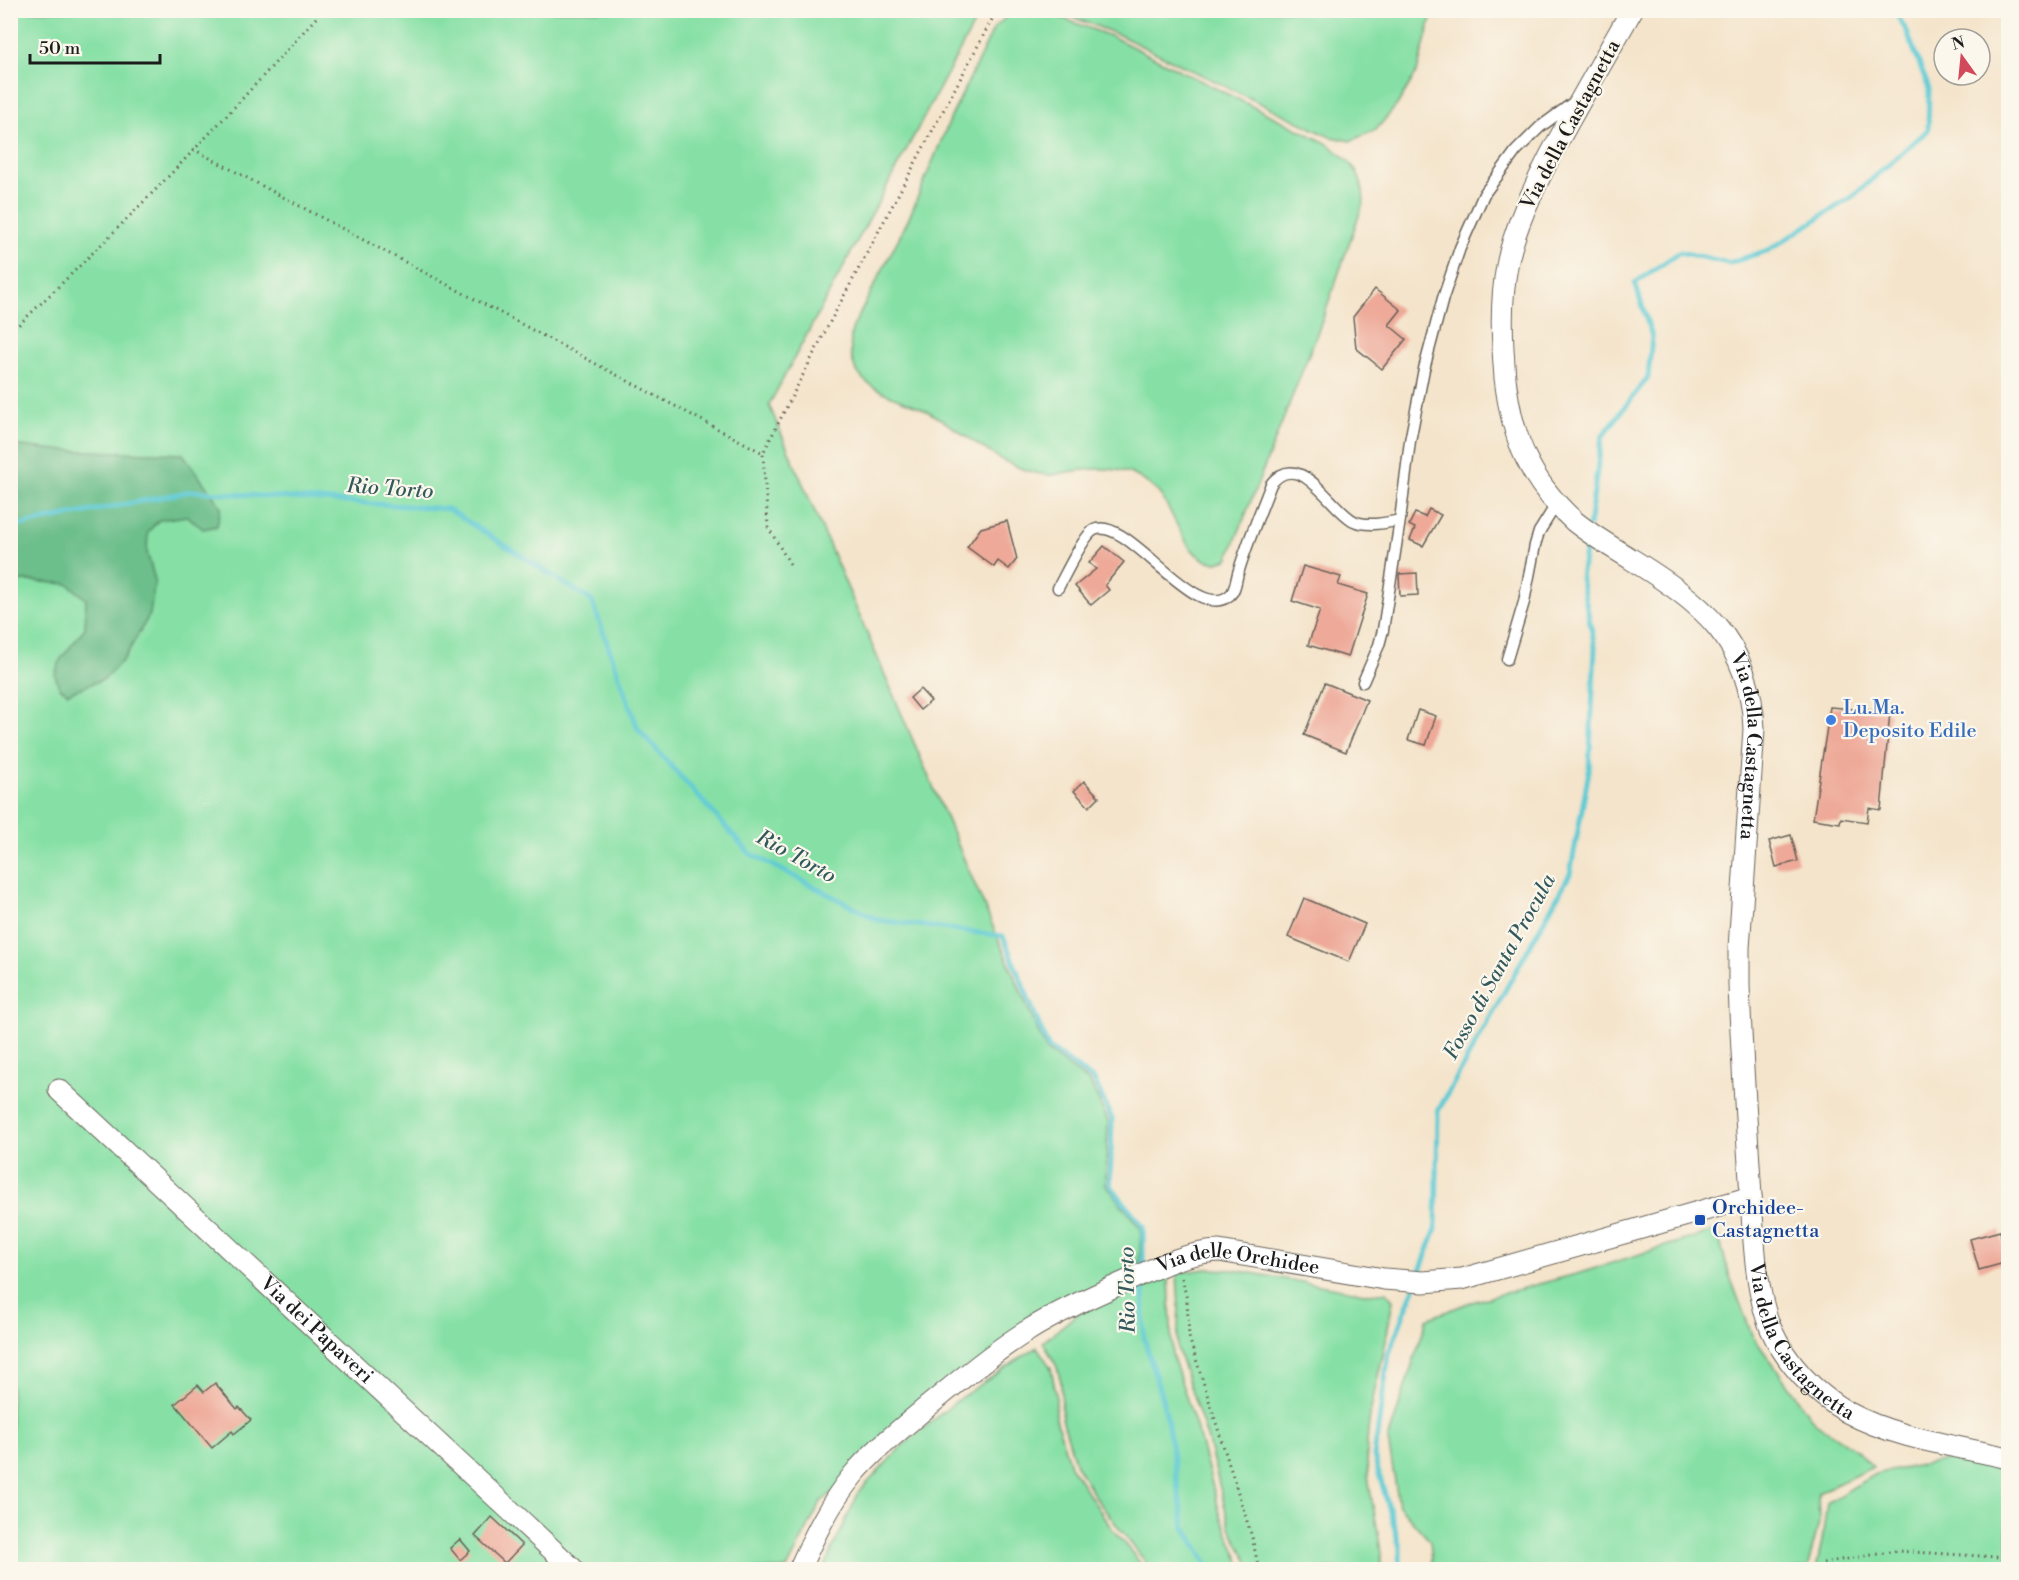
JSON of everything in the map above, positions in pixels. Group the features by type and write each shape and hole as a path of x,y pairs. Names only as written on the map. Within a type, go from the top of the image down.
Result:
{"street":[{"name":"Via della Castagnetta","path":"1632,10 1582,97 1528,202 1507,264 1502,313 1502,344 1515,435 1529,468 1574,520 1668,582 1708,615 1724,634 1737,656 1749,690 1753,709 1754,735 1738,966 1751,1197 1759,1277 1768,1319 1782,1349 1810,1384 1837,1406 1872,1424 2008,1458"},
{"name":"Via dei Papaveri","path":"59,1090 574,1569"},
{"name":"Via delle Orchidee","path":"799,1569 821,1524 840,1493 862,1465 888,1440 1016,1338 1074,1305 1166,1264 1207,1252 1226,1251 1340,1273 1404,1281 1452,1280 1751,1197"}],"lane":[{"path":"1363,682 1383,630 1410,441 1433,333 1456,258 1470,222 1491,183 1524,142 1540,127 1582,97"},
{"path":"1058,588 1087,536 1095,529 1102,528 1123,537 1193,593 1212,599 1227,597 1234,590 1239,567 1271,484 1275,479 1288,473 1307,478 1352,520 1374,524 1400,520"},
{"path":"1508,659 1524,602 1539,532 1557,502"}],"path":[{"path":"10,333 86,261 275,64 323,10"},
{"path":"790,564 768,527 763,453 829,324 997,10"},
{"path":"194,149 763,453"},
{"path":"1166,1264 1180,1267 1187,1300 1189,1337 1252,1537 1259,1569"},
{"path":"1823,1563 1896,1551 1996,1557 2008,1560"}],"green space":[{"path":"1433,10 1417,72 1397,105 1376,130 1350,141 1328,136 1117,34 1056,11"},
{"path":"11,11 981,11 769,405 1046,1050 1090,1082 1108,1121 1106,1185 1141,1229 1139,1269 1048,1312 821,1502 787,1569 11,1570"},
{"path":"1046,11 1113,37 1326,143 1348,161 1361,181 1364,201 1322,321 1228,559 1215,562 1204,560 1195,553 1157,491 1137,476 1119,470 1101,469 1049,475 1015,466 984,449 925,410 871,385 859,375 853,363 852,329 908,220 952,115 994,28 1012,12"},
{"path":"11,445 57,450 183,454 221,507 217,526 203,529 187,516 159,520 148,532 147,552 155,580 150,614 124,659 104,679 68,693 59,687 55,675 60,660 85,628 86,599 68,584 11,582"},
{"path":"1717,1230 1729,1274 1752,1335 1814,1422 1856,1450 1873,1467 1818,1493 1819,1523 1807,1569 1433,1569 1430,1541 1399,1506 1388,1440 1427,1319 1468,1303 1580,1273"},
{"path":"1207,1269 1234,1270 1370,1294 1387,1292 1393,1301 1371,1411 1367,1446 1368,1477 1382,1569 1249,1569 1248,1562 1230,1527 1207,1437 1177,1348 1179,1308 1177,1273"},
{"path":"1169,1277 1172,1354 1199,1436 1221,1517 1243,1569 1151,1569 1098,1501 1076,1465 1062,1418 1061,1382 1057,1367 1043,1342 1076,1315 1131,1289"},
{"path":"1037,1347 1051,1368 1056,1394 1056,1419 1070,1466 1110,1526 1145,1569 823,1569 859,1492 900,1448 960,1398"},
{"path":"1956,1458 2008,1468 2008,1569 1816,1570 1827,1503 1875,1474"}],"building":[{"path":"1375,289 1401,310 1389,325 1406,339 1382,369 1356,348 1353,317"},
{"path":"1429,509 1441,515 1423,546 1410,540 1415,528 1409,525 1415,513 1425,517"},
{"path":"1007,521 1017,559 1009,569 998,561 994,567 967,547 981,528"},
{"path":"1104,546 1124,562 1105,585 1109,590 1091,605 1075,586 1096,569 1089,563"},
{"path":"1303,566 1341,577 1338,585 1368,594 1348,657 1308,645 1320,610 1292,601"},
{"path":"1417,573 1418,595 1400,596 1399,574"},
{"path":"1325,683 1367,700 1346,752 1304,735"},
{"path":"920,689 931,701 920,710 910,698"},
{"path":"1830,707 1890,712 1881,810 1869,808 1867,822 1841,818 1840,823 1813,819"},
{"path":"1418,710 1436,716 1426,745 1408,740"},
{"path":"1084,781 1099,797 1089,807 1074,791"},
{"path":"1791,835 1798,861 1776,867 1769,841"},
{"path":"1304,898 1365,924 1349,962 1288,937"},
{"path":"2000,1231 2008,1262 1979,1270 1970,1239"},
{"path":"215,1383 237,1409 239,1407 251,1420 234,1434 232,1431 212,1448 175,1404 198,1385 204,1392"},
{"path":"492,1517 522,1545 505,1563 475,1536"},
{"path":"460,1539 470,1551 460,1560 450,1548"}],"waterway":[{"name":"Fosso di Santa Procula","path":"1589,526 1602,437 1648,377 1652,337 1635,283 1680,252 1729,263 1769,250 1853,196 1928,130 1929,89 1907,32 1894,10"},
{"name":"Rio Torto","path":"10,527 192,491 448,509 592,601 638,729 749,853 878,920 1003,936 1048,1047 1094,1080 1112,1119 1110,1185 1143,1226 1143,1267"},
{"name":"Fosso di Santa Procula","path":"1418,1276 1436,1229 1438,1111 1570,874 1589,771 1595,647 1581,578 1587,538"},
{"name":"Rio Torto","path":"1143,1279 1144,1338 1166,1413 1184,1526 1211,1570"},
{"name":"Fosso di Santa Procula","path":"1400,1570 1400,1547 1374,1456 1389,1353 1414,1288"}],"place":[{"name":"Lu.Ma. Deposito Edile","path":"1831,720"},
{"name":"Orchidee- Castagnetta","path":"1700,1220"}]}
